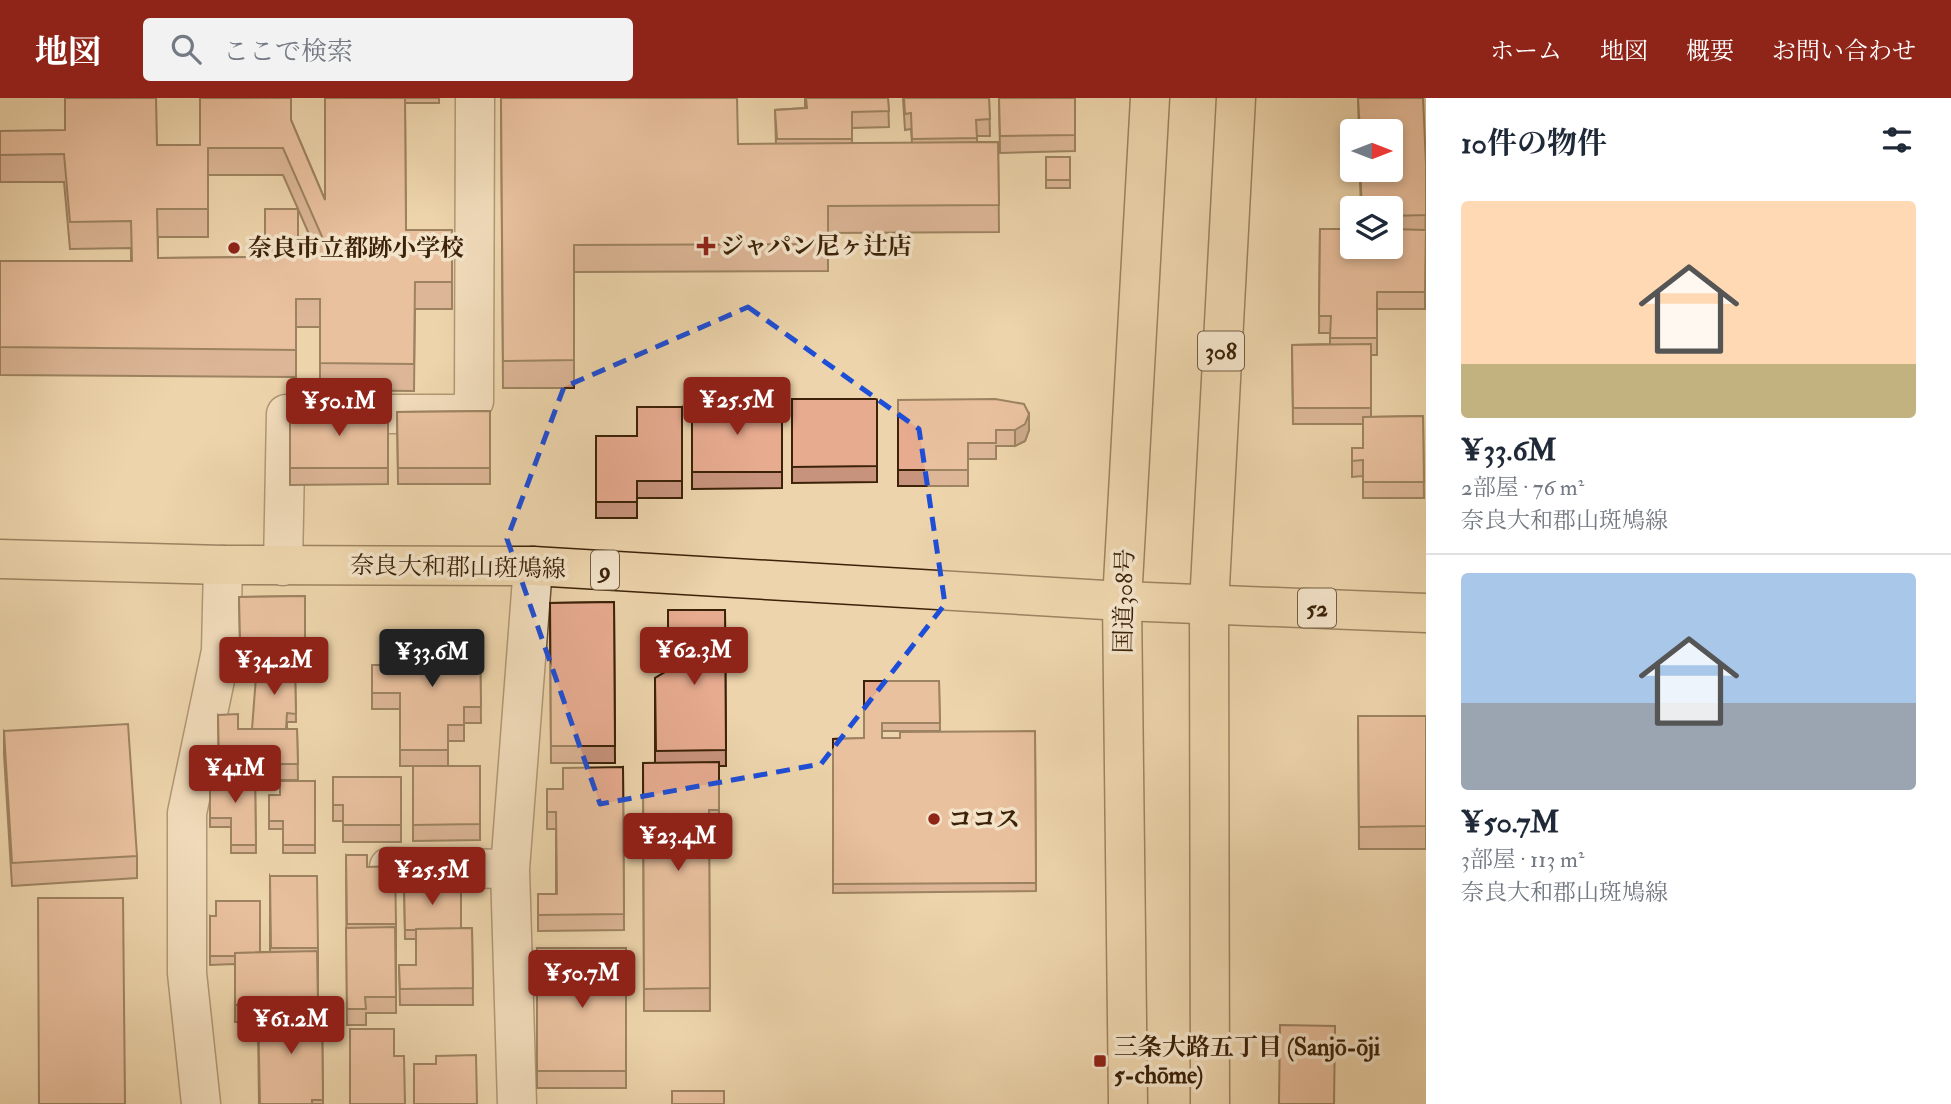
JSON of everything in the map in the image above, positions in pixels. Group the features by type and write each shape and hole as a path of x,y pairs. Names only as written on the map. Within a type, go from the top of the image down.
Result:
{"main road":[{"name":"国道308号","path":"1128,1104 1122,601 1150,98"},
{"name":"308","path":"1210,1104 1209,605 1236,98"},
{"name":"奈良大和郡山斑鳩線","path":"0,559 283,566 533,566 1209,605"},
{"name":"52","path":"1209,605 1426,613"}],"street":[{"path":"283,566 286,414 463,414 474,401 475,98"},
{"path":"201,1104 187,973 187,813 221,651 223,565"},
{"path":"517,1104 510,869 533,566"},
{"path":"389,867 510,869"}],"highlighted area":[{"path":"748,307 919,429 945,604 821,764 600,804 507,539 564,387"}],"building":[{"path":"65,98 156,98 157,145 200,145 200,98 291,98 291,120 325,200 325,98 405,98 406,230 452,230 452,282 415,282 414,364 320,363 320,299 296,299 296,350 0,347 0,261 132,261 131,221 70,222 64,154 0,155 0,131 65,130","holes":["208,148 283,148 331,257 298,257 298,209 265,209 265,257 158,258 157,209 208,209"]},
{"path":"501,98 737,98 738,144 998,142 999,205 828,206 828,244 574,245 574,360 503,361"},
{"path":"806,98 888,98 889,111 852,112 852,139 777,139 775,110 807,108"},
{"path":"904,98 989,98 990,119 976,120 977,138 912,139 911,113 905,114"},
{"path":"999,98 1075,98 1075,135 1000,136"},
{"path":"1358,98 1423,98 1426,215 1403,216 1403,196 1361,196 1361,182 1404,182 1404,119 1359,119"},
{"path":"1046,157 1070,157 1070,180 1046,180"},
{"path":"1320,229 1340,229 1340,259 1403,259 1403,229 1426,230 1425,292 1377,292 1377,338 1330,338 1331,316 1319,316"},
{"path":"1371,344 1371,408 1293,408 1292,345"},
{"path":"792,399 877,399 877,466 792,467"},
{"path":"995,399 1024,404 1029,414 1025,424 1015,430 996,430 996,443 968,443 968,470 898,470 898,400"},
{"path":"692,403 782,403 782,472 692,472"},
{"path":"637,407 682,407 682,481 637,481 637,502 596,502 596,436 637,436"},
{"path":"388,408 388,468 290,468 290,409"},
{"path":"490,411 490,468 398,468 397,412"},
{"path":"1423,416 1424,482 1363,482 1363,460 1352,461 1352,448 1363,448 1363,417"},
{"path":"305,596 305,639 240,639 239,597"},
{"path":"614,602 615,746 551,746 550,603"},
{"path":"668,610 725,610 726,750 656,751 655,678 689,658 689,636 668,629"},
{"path":"399,640 480,640 481,707 464,707 464,725 448,725 448,750 400,750 400,693 372,693 372,665 399,665"},
{"path":"257,664 295,668 296,714 287,713 286,729 252,729"},
{"name":"ココス","path":"864,681 939,681 940,723 882,723 882,738 900,738 900,732 1035,731 1036,883 833,884 833,739 864,738"},
{"path":"238,714 238,729 297,729 298,764 219,764 218,715"},
{"path":"1358,716 1426,716 1426,826 1359,827"},
{"path":"128,724 137,856 12,863 4,731"},
{"path":"719,762 719,810 709,810 710,988 644,989 643,763"},
{"path":"413,766 480,766 480,824 413,825"},
{"path":"623,767 624,914 538,915 538,894 557,894 556,812 547,812 547,789 563,789 563,768"},
{"path":"210,775 255,775 256,845 231,845 231,818 210,818"},
{"path":"333,777 401,777 401,825 343,825 343,805 333,805"},
{"path":"280,781 315,781 315,845 283,845 283,821 269,821 269,795 280,795"},
{"path":"346,855 367,855 367,867 395,866 396,924 347,924"},
{"path":"270,876 317,876 318,948 271,948"},
{"path":"443,883 443,889 461,889 461,928 405,930 404,884"},
{"path":"38,898 123,898 125,1104 39,1104"},
{"path":"216,901 260,901 260,952 210,956 210,916 216,916"},
{"path":"395,927 396,997 365,997 366,1009 347,1009 346,928"},
{"path":"472,928 473,988 400,989 399,965 416,965 416,929"},
{"path":"537,948 626,948 626,1071 537,1071"},
{"path":"317,951 318,1005 235,1005 235,953"},
{"path":"322,1009 323,1100 312,1100 312,1104 260,1104 258,1010"},
{"path":"1280,1025 1335,1026 1334,1104 1279,1104"},
{"path":"350,1029 394,1029 394,1056 404,1056 405,1104 350,1104"},
{"path":"476,1055 477,1104 414,1104 414,1064 436,1064 436,1056"},
{"path":"672,1091 724,1091 724,1104 672,1104"}],"place":[{"name":"ジャパン尼ヶ辻店","path":"706,246"},
{"name":"奈良市立都跡小学校","path":"234,248"},
{"name":"ココス","path":"934,819"},
{"name":"三条大路五丁目 (Sanjō-ōji 5-chōme)","path":"1100,1061"}]}
